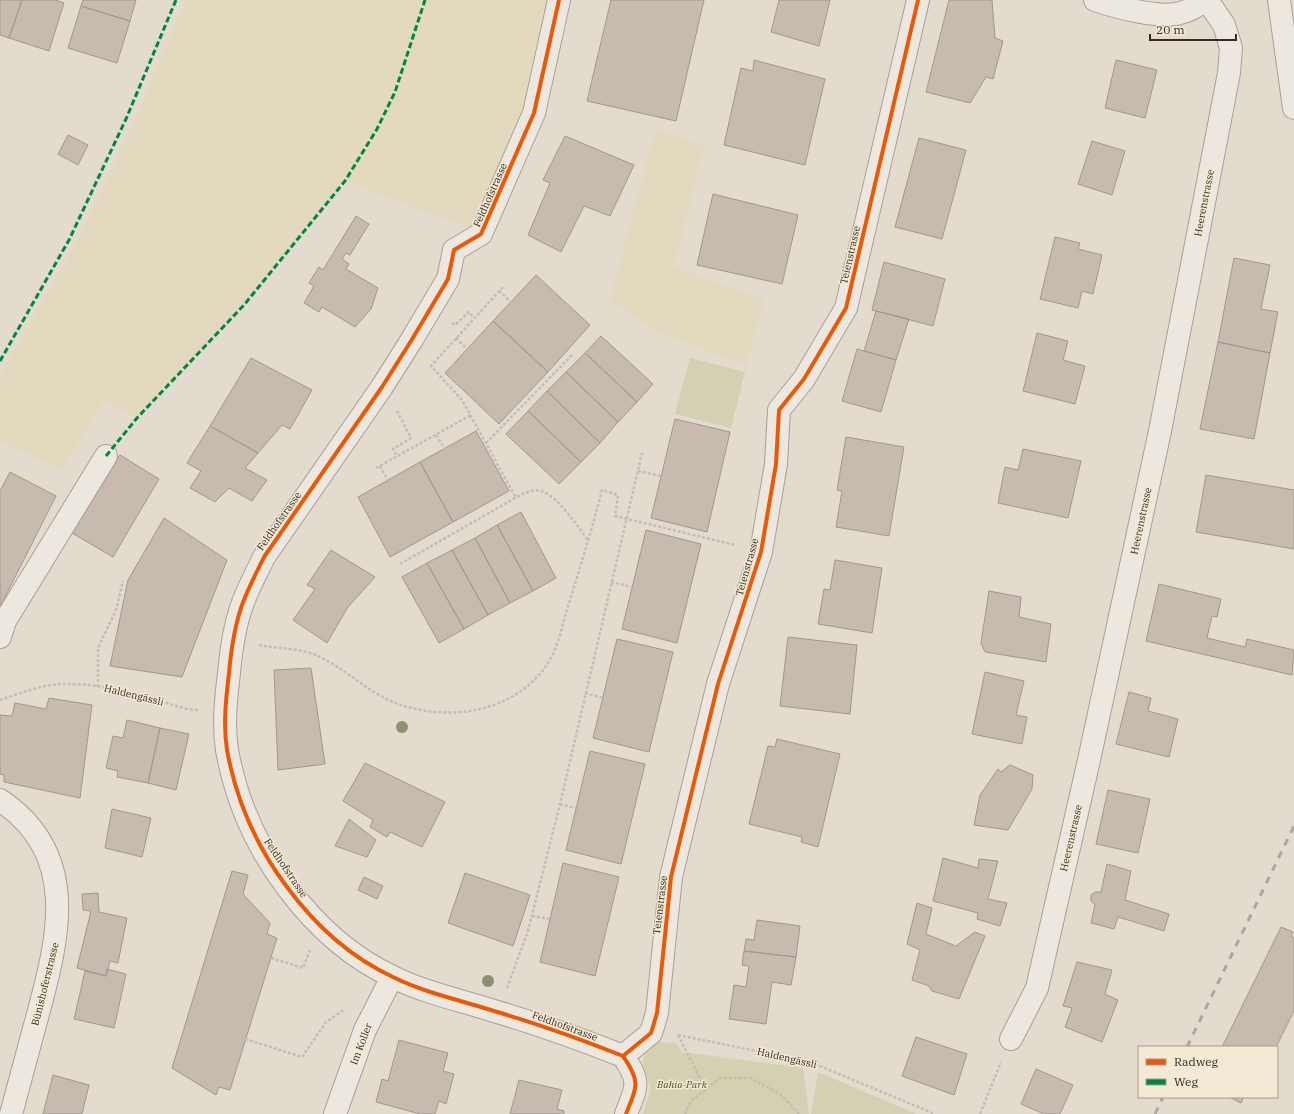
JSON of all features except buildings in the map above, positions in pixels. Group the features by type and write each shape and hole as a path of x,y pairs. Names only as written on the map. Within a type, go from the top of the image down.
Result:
{"street":[{"name":"Feldhofstrasse","path":"559,0 534,113 481,234 454,250 448,279 411,341 382,387 264,557 242,607 236,626 229,675 225,721 227,749 246,815 262,850 296,900 318,925 367,963 392,977 421,989 564,1033 623,1056"},
{"name":"Teienstrasse","path":"623,1056 651,1032 656,1013 671,878 718,684 762,552 776,464 779,410 804,380 846,308 918,0"},
{"path":"1095,0 1116,8 1166,15 1179,14 1206,0"},
{"name":"Heerenstrasse","path":"1011,1039 1037,988 1089,760 1160,431 1229,73 1231,48 1224,25 1206,0"},
{"path":"1279,0 1294,108"},
{"path":"0,637 5,621 106,456"},
{"name":"Bünishoferstrasse","path":"0,800 20,816 43,847 56,880 58,899 58,924 50,970 11,1114"},
{"name":"Im Koller","path":"335,1114 365,1030 392,977"},
{"path":"623,1056 634,1071 636,1088 626,1114"}],"path":[{"path":"503,287 431,366 462,400 516,498"},
{"path":"499,291 511,302"},
{"path":"455,325 469,312 474,318"},
{"path":"456,338 467,349"},
{"path":"486,443 573,354"},
{"path":"397,456 393,449 412,438 399,415"},
{"path":"376,468 471,415"},
{"path":"436,434 444,449"},
{"path":"505,994 532,916 560,804 642,453"},
{"path":"380,466 388,480"},
{"path":"638,471 661,476"},
{"path":"272,648 305,651 318,656 332,664 368,690 404,706 432,712 459,713 488,708 512,698 531,682 546,665 558,640 602,490 618,494 615,516 762,552"},
{"path":"400,564 531,491 540,491 552,497 588,541"},
{"path":"98,687 98,648 116,610 123,581"},
{"path":"611,582 632,587"},
{"path":"585,693 603,698"},
{"path":"560,804 576,808"},
{"path":"532,916 550,919"},
{"path":"271,958 303,968 318,925"},
{"path":"246,1039 302,1057 326,1022 348,1007"},
{"path":"685,1114 691,1101 720,1078 750,1078 780,1094 799,1114"},
{"path":"980,1114 992,1084"}],"shaded area":[{"path":"185,0 554,0 528,108 474,230 345,181 244,305 137,418 104,400 62,470 0,441 0,375 76,242 137,116"},
{"path":"655,130 704,144 674,267 764,300 746,365 662,334 610,301"}],"green space":[{"path":"690,358 745,372 731,428 675,414"},
{"name":"Bahia-Park","path":"654,1042 676,1043 682,1052 803,1068 809,1114 643,1114 651,1088 643,1066 644,1053"},
{"path":"818,1072 916,1114 811,1114"}],"railway":[{"path":"1187,1046 1294,826"},
{"path":"1155,1114 1163,1098"}],"marked path":[{"path":"0,361 69,240 126,119 176,0"},
{"path":"106,456 137,418 244,305 345,181 377,129 395,92 425,0"}],"cycle path":[{"path":"559,0 534,113 481,234 454,250 448,279 411,341 382,387 264,557 243,601 233,640 226,702 225,731 227,750 236,787 257,839 266,856 287,887 309,914 334,939 362,960 405,983 543,1026 623,1056"},
{"path":"626,1114 635,1090 635,1078 623,1056 651,1033 657,1013 671,877 718,684 761,552 776,464 779,410 804,379 846,308 918,0"}]}
